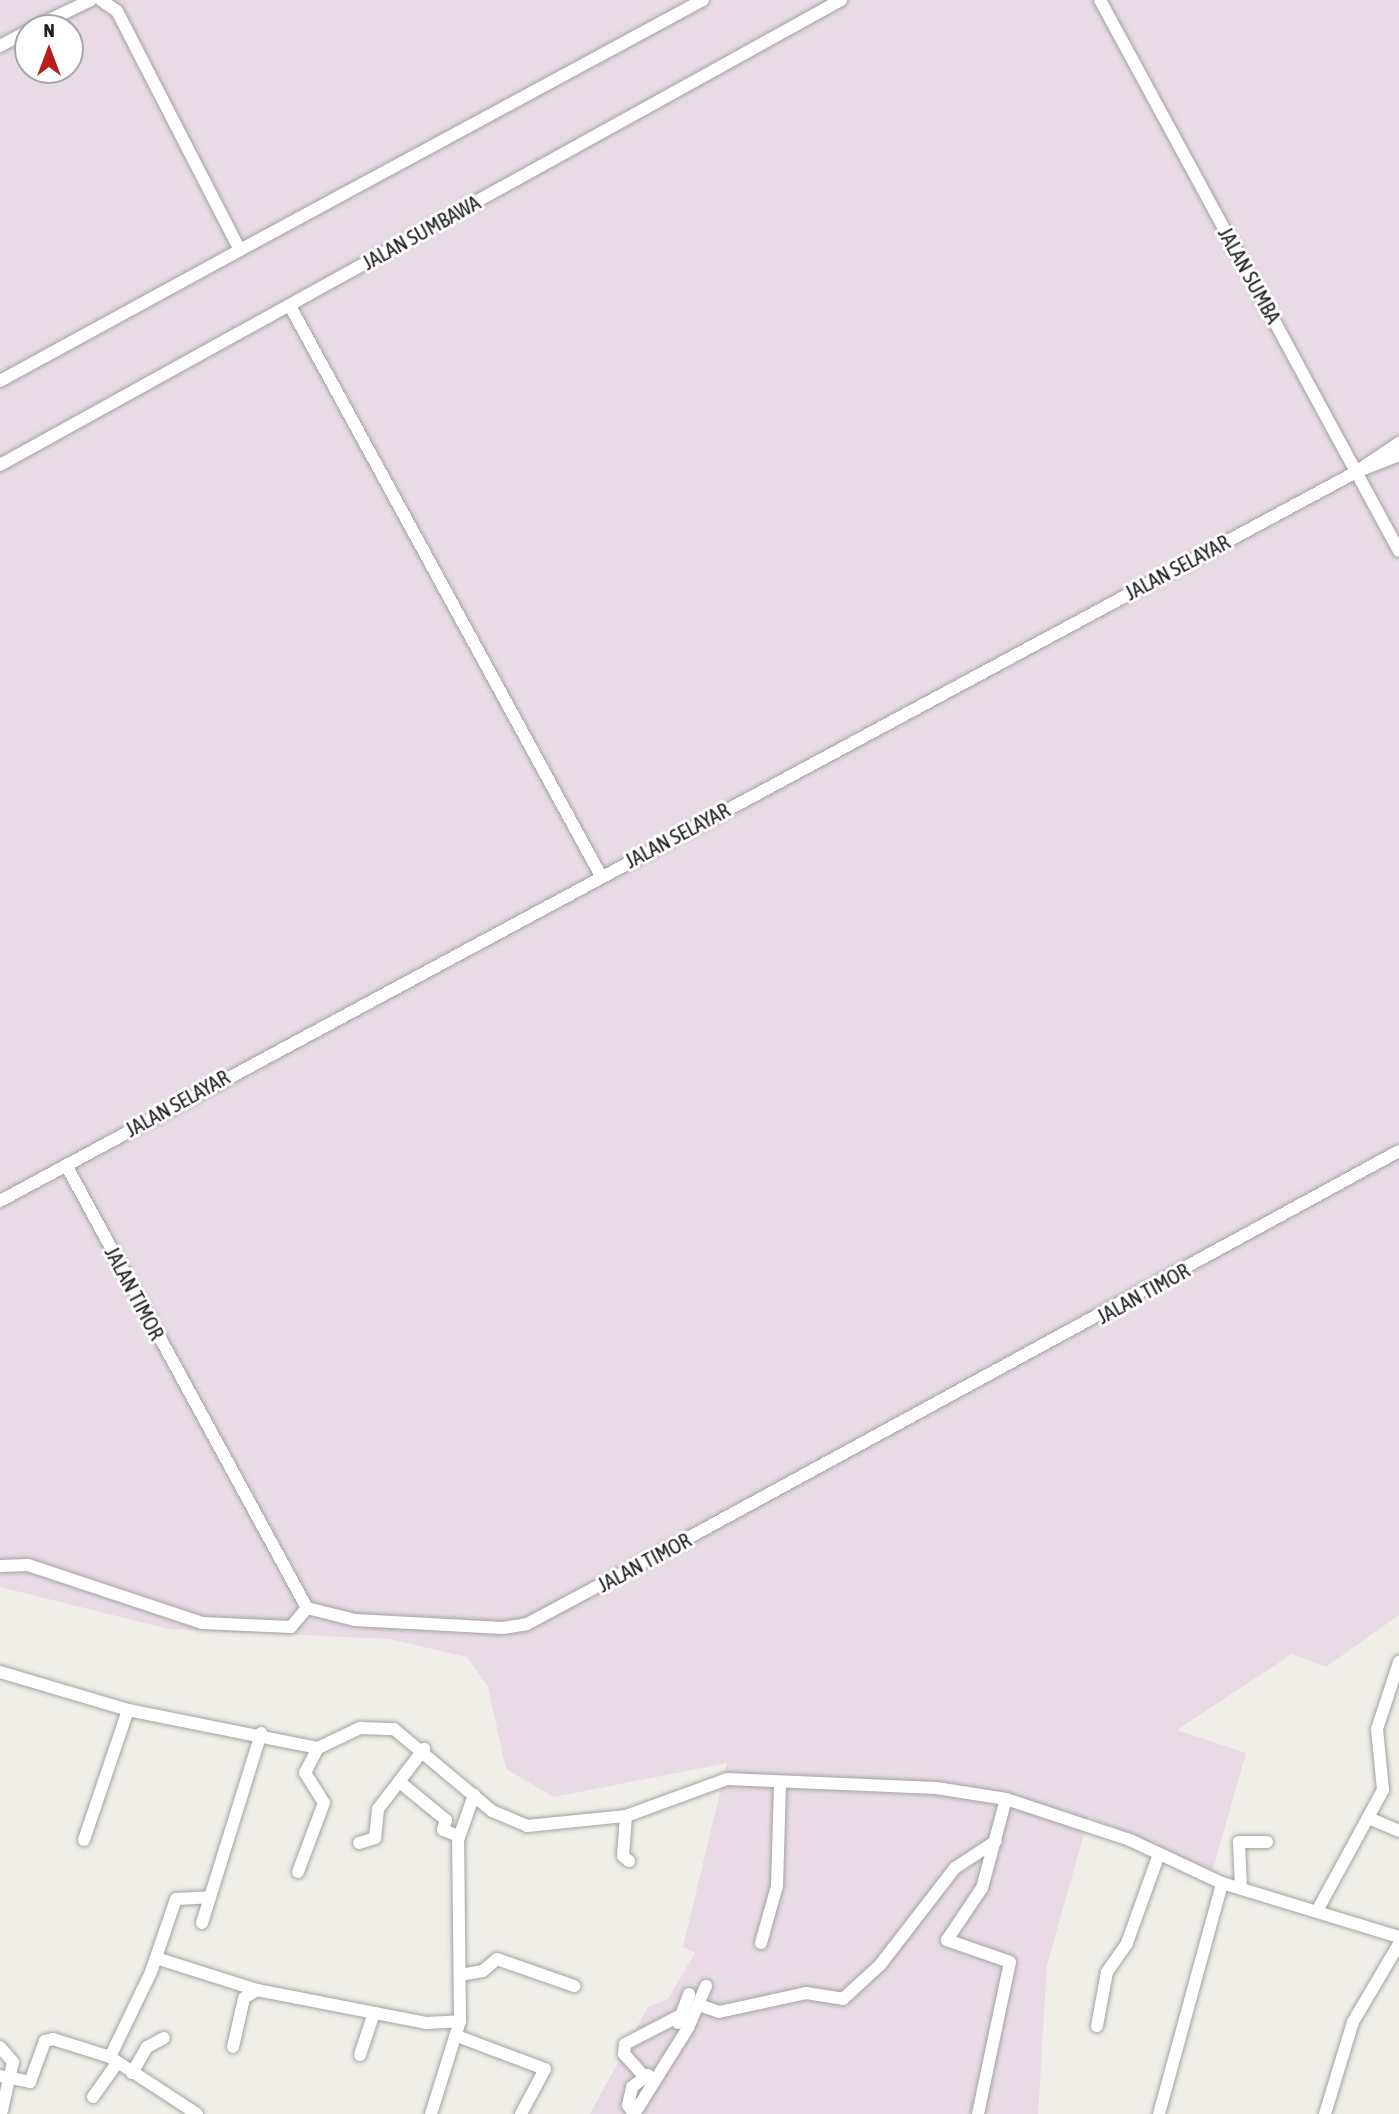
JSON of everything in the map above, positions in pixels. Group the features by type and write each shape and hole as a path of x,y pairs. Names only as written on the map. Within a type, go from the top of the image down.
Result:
{"street":[{"path":"62,14 91,0"},
{"path":"101,0 117,11 240,250"},
{"path":"0,381 703,0"},
{"name":"JALAN SUMBAWA","path":"0,465 841,0"},
{"name":"JALAN SUMBA","path":"1100,0 1399,551"},
{"path":"290,306 601,876"},
{"name":"JALAN SELAYAR","path":"0,1201 1356,472 1399,443"},
{"name":"JALAN SELAYAR","path":"1356,472 1399,455"},
{"name":"JALAN TIMOR","path":"66,1165 307,1608 355,1620 522,1626 1399,1151"},
{"path":"0,1566 28,1565 202,1623 291,1627 307,1608"},
{"path":"1317,1911 1340,1862 1371,1819 1383,1790 1377,1729 1399,1662"},
{"path":"0,1672 128,1710 261,1733 318,1748 378,1725 403,1732 500,1817 527,1826 626,1816 705,1783 780,1782 936,1788 1006,1798 1158,1854 1222,1882 1399,1937"},
{"path":"84,1840 128,1710"},
{"path":"202,1923 261,1733"},
{"path":"298,1872 324,1803 305,1773 318,1748"},
{"path":"402,1784 424,1749"},
{"path":"359,1843 375,1838 378,1810 394,1782 402,1784 446,1820 443,1830 459,1836"},
{"path":"761,1943 777,1886 780,1782"},
{"path":"431,2114 460,2021 459,1836 474,1796"},
{"path":"978,2114 1011,1966 947,1940 982,1888 1006,1798"},
{"path":"626,1816 623,1856 629,1861"},
{"path":"1371,1819 1399,1831"},
{"path":"699,2005 719,2012 799,1994 843,1999 880,1965 955,1868 996,1841"},
{"path":"1241,1888 1239,1842 1268,1843"},
{"path":"1097,2026 1107,1972 1126,1943 1158,1854"},
{"path":"1159,2114 1222,1882"},
{"path":"93,2097 113,2060 156,1958 177,1897 210,1897"},
{"path":"1325,2114 1353,2022 1399,1944"},
{"path":"156,1958 257,1990 374,2012 460,2021"},
{"path":"460,1976 483,1971 497,1959 574,1986"},
{"path":"634,2114 648,2076 688,2028 706,1986"},
{"path":"233,2047 244,1998 257,1990"},
{"path":"648,2076 624,2054 625,2044 677,2017 689,1994"},
{"path":"360,2055 374,2012"},
{"path":"677,2017 688,2028"},
{"path":"457,2036 545,2069 521,2114"},
{"path":"132,2073 147,2047 164,2038"},
{"path":"5,2078 30,2082 48,2039 113,2060 197,2114"},
{"path":"0,2047 13,2057 5,2078 1,2114"}],"shaded area":[{"path":"0,0 1399,0 1399,1615 1326,1667 1292,1654 1177,1730 1246,1753 1212,1873 1089,1816 1047,1965 1038,2114 590,2114 648,2007 668,1999 695,1953 683,1947 727,1763 554,1797 506,1769 488,1687 467,1657 389,1639 169,1629 0,1587"}]}
